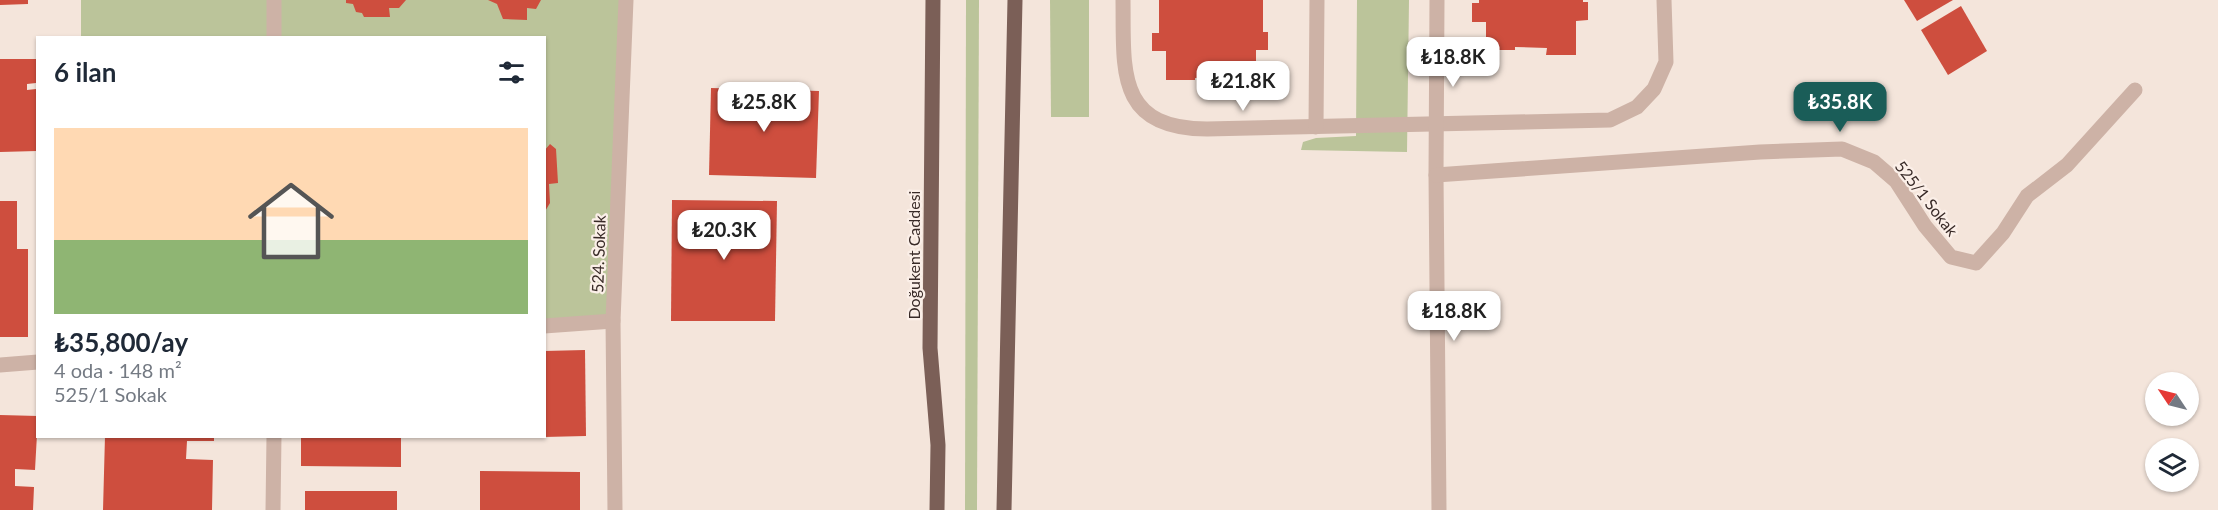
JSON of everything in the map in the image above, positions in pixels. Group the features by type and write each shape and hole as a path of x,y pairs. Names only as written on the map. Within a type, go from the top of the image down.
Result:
{"main road":[{"name":"Doğukent Caddesi","path":"933,0 930,348 938,445 937,510"},
{"path":"1004,510 1015,0"}],"street":[{"path":"274,0 274,36"},
{"name":"524. Sokak","path":"615,510 613,321 626,0"},
{"path":"1124,0 1124,69 1127,84 1141,107 1164,123 1195,129 1610,120 1637,107 1654,89 1666,62 1664,0"},
{"path":"1316,127 1317,0"},
{"path":"1437,0 1439,510"},
{"name":"525/1 Sokak","path":"1436,175 1778,151 1842,149 1874,162 1896,181 1925,226 1951,257 1976,263 2003,233 2027,196 2067,165 2136,90"},
{"path":"546,326 613,321"},
{"path":"0,365 36,362"},
{"path":"273,510 274,438"}],"green space":[{"path":"81,0 626,0 613,321 546,326 546,36 81,36"},
{"path":"966,0 979,0 977,510 965,510"},
{"path":"1050,0 1089,0 1089,117 1051,117"},
{"path":"1357,0 1409,0 1407,152 1301,150 1303,142 1316,138 1356,136"}],"building":[{"path":"0,0 28,0 28,4 0,5"},
{"path":"346,0 406,0 399,8 389,8 390,17 364,17 362,13 356,12 353,4 346,3"},
{"path":"488,0 541,0 536,9 527,8 527,20 503,19 497,4"},
{"path":"1159,0 1263,0 1263,32 1268,32 1268,50 1256,50 1256,85 1227,85 1227,77 1166,80 1166,51 1152,51 1152,33 1159,33"},
{"path":"1479,0 1583,0 1583,2 1588,2 1588,20 1576,21 1576,55 1546,55 1547,48 1515,47 1515,50 1486,50 1486,22 1472,22 1472,3 1479,3"},
{"path":"1904,0 1953,0 1917,21"},
{"path":"1961,6 1987,51 1948,75 1921,30"},
{"path":"0,59 36,59 36,83 27,84 27,90 36,89 36,151 0,152"},
{"path":"711,88 819,91 816,178 709,175"},
{"path":"550,144 556,149 558,183 549,184 550,203 546,210 546,149"},
{"path":"672,200 777,201 775,321 671,321"},
{"path":"0,201 17,201 17,249 28,249 28,337 0,337"},
{"path":"585,350 586,436 546,437 546,351"},
{"path":"0,415 36,416 35,470 15,469 15,486 34,487 33,510 0,510"},
{"path":"105,438 214,438 214,441 187,441 186,459 213,460 212,510 103,510"},
{"path":"301,438 401,438 401,467 301,466"},
{"path":"480,471 580,472 580,510 480,510"},
{"path":"305,491 397,491 397,510 305,510"}]}
